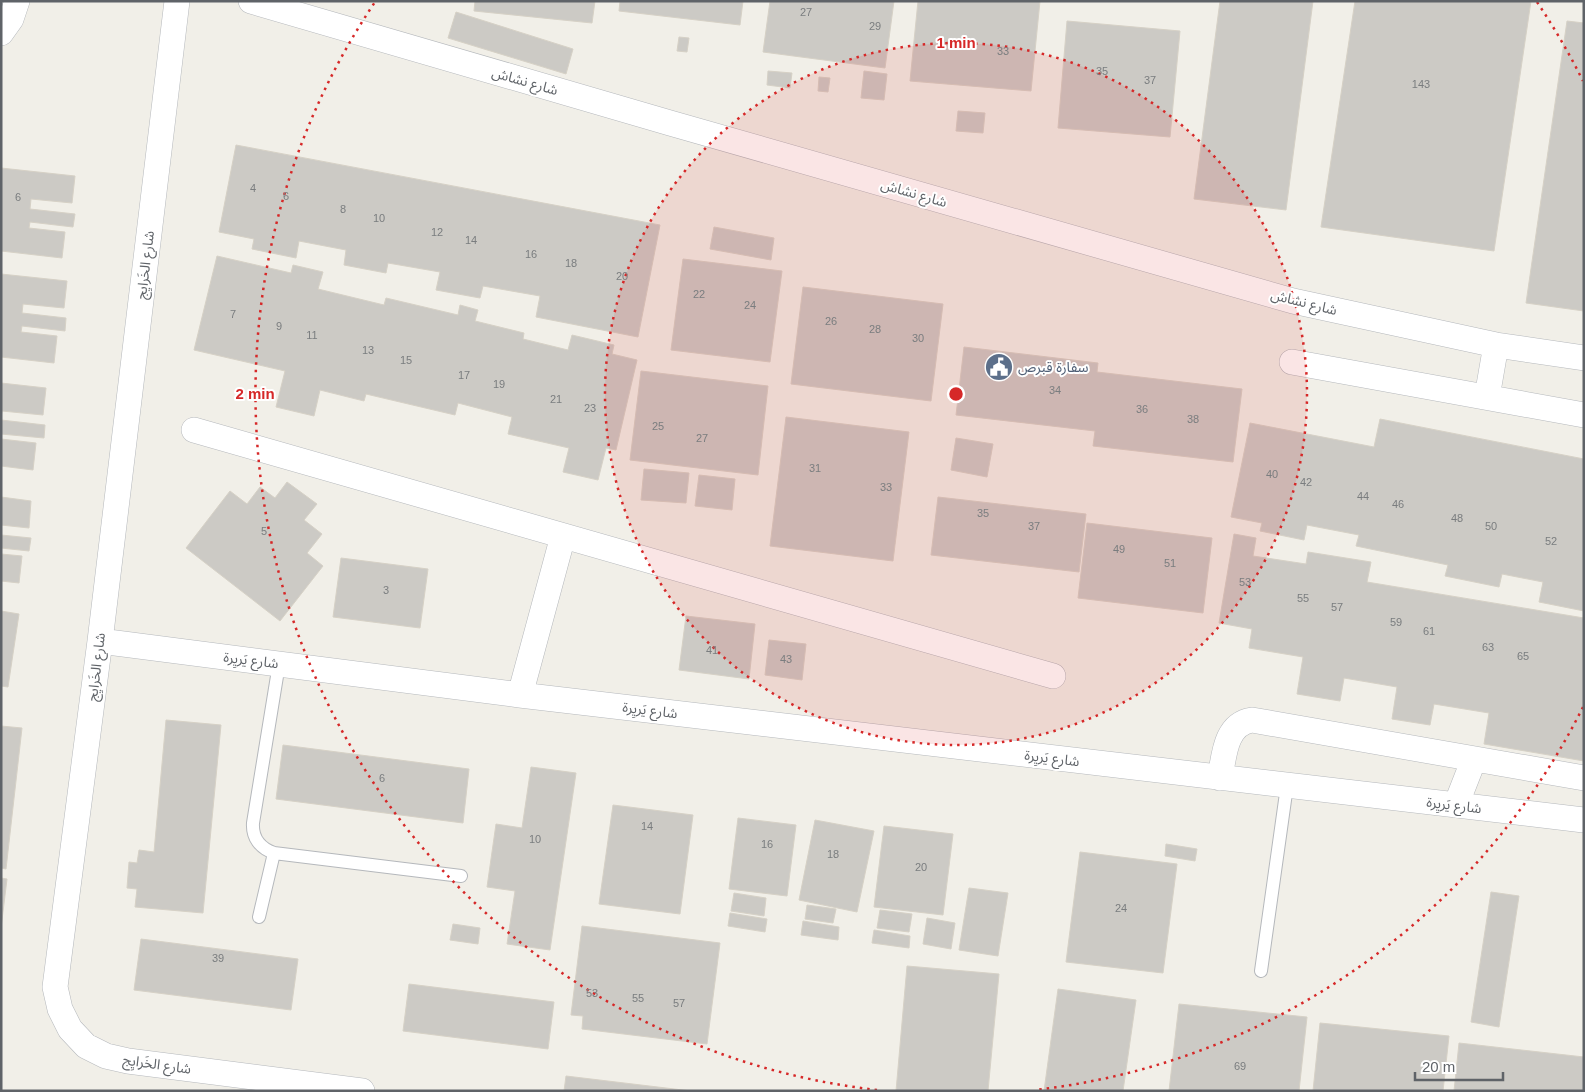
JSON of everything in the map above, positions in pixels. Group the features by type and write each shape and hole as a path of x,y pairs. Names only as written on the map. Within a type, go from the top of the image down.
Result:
{"street":[{"path":"1,32 11,19 17,1"},
{"name":"شارع الخَرايِج","path":"177,1 100,641 55,987 60,1010 70,1029 86,1046 106,1056 120,1060 362,1091"},
{"name":"شارع نشاش","path":"251,1 1293,301 1496,345 1584,358"},
{"path":"1487,397 1496,345"},
{"path":"1292,362 1584,415"},
{"path":"194,430 1053,676"},
{"path":"520,695 563,536"},
{"name":"شارع يَريِرة","path":"100,641 520,695 1584,820"},
{"path":"1220,778 1228,740 1232,732 1239,724 1252,720 1584,778"},
{"path":"1456,805 1474,759"}],"lane":[{"path":"279,664 252,831 259,845 274,853 461,876"},
{"path":"1261,971 1288,786"},
{"path":"259,917 274,853"}],"building":[{"path":"475,1 595,1 592,23 474,11"},
{"path":"620,1 743,1 740,25 619,11"},
{"path":"770,1 894,1 885,68 763,52"},
{"path":"918,1 1040,1 1031,91 910,81"},
{"path":"1220,1 1313,1 1286,210 1194,199"},
{"path":"1355,1 1531,1 1494,251 1321,227"},
{"path":"456,12 573,49 566,74 448,38"},
{"path":"1067,21 1180,31 1170,137 1058,128"},
{"path":"1567,21 1584,23 1584,311 1526,303"},
{"path":"679,37 689,38 687,52 677,51"},
{"path":"768,71 792,73 790,88 767,85"},
{"path":"864,71 887,74 884,100 861,98"},
{"path":"819,77 830,78 828,92 818,91"},
{"path":"958,111 985,113 983,133 956,131"},
{"path":"236,145 660,225 638,337 536,317 540,296 483,286 480,298 436,290 440,272 388,263 386,273 344,265 346,250 299,241 296,258 252,249 254,239 219,232"},
{"path":"1,168 75,176 72,203 31,199 30,209 75,214 73,227 30,222 29,228 65,232 62,258 1,251"},
{"path":"714,227 774,238 771,260 710,249"},
{"path":"217,256 291,273 293,265 323,272 318,289 384,305 386,298 458,315 460,305 478,310 475,321 524,333 523,339 568,350 572,335 614,345 612,354 637,360 616,450 606,448 598,480 563,472 569,448 508,434 512,417 458,403 455,415 366,394 364,401 320,390 314,416 276,407 285,371 194,350"},
{"path":"683,259 782,271 770,362 671,350"},
{"path":"1,274 67,281 64,308 23,304 22,313 66,318 65,331 22,326 21,332 57,336 54,363 1,357"},
{"path":"803,287 943,304 931,401 791,384"},
{"path":"964,347 1098,363 1097,372 1242,389 1233,462 1093,446 1095,431 956,415"},
{"path":"641,371 768,386 758,475 630,460"},
{"path":"1,383 46,388 43,415 2,411 1,417"},
{"path":"786,417 909,432 893,561 770,546"},
{"path":"1380,419 1584,459 1584,611 1539,602 1543,582 1502,574 1499,587 1445,576 1448,565 1356,546 1359,535 1307,525 1304,540 1260,531 1262,523 1231,517 1250,423 1374,447"},
{"path":"1,420 45,425 44,438 1,434"},
{"path":"956,438 993,444 987,477 951,470"},
{"path":"1,439 36,443 33,470 1,466"},
{"path":"644,469 689,473 686,503 641,500"},
{"path":"699,475 735,479 732,510 695,506"},
{"path":"287,482 317,504 304,520 322,534 307,553 323,566 280,621 186,548 230,491 247,504 260,487 275,498"},
{"path":"1,497 31,501 29,528 1,525"},
{"path":"938,497 1086,514 1079,572 931,555"},
{"path":"1087,523 1212,538 1203,613 1078,598"},
{"path":"1234,534 1256,538 1253,556 1306,564 1308,552 1371,562 1367,582 1584,618 1584,761 1484,744 1489,713 1434,704 1430,725 1392,719 1397,687 1344,678 1340,701 1297,694 1303,657 1249,648 1252,629 1219,623"},
{"path":"1,535 31,538 29,551 1,548"},
{"path":"1,554 22,556 19,583 1,581"},
{"path":"341,558 428,569 420,628 333,617"},
{"path":"1,611 19,614 8,687 1,686"},
{"path":"686,616 755,624 749,679 679,670"},
{"path":"769,640 806,644 802,680 765,675"},
{"path":"166,720 221,725 203,913 135,907 137,889 127,888 129,862 137,863 139,850 154,852"},
{"path":"1,726 22,728 6,869 1,868"},
{"path":"283,745 469,769 463,823 276,799"},
{"path":"531,767 576,773 550,950 507,944 515,891 487,887 496,824 522,828"},
{"path":"613,805 693,815 680,914 599,904"},
{"path":"738,818 796,825 787,896 729,889"},
{"path":"815,820 874,831 857,912 799,900"},
{"path":"884,826 953,834 943,915 874,907"},
{"path":"1166,844 1197,849 1195,861 1165,856"},
{"path":"1080,852 1177,864 1163,973 1066,962"},
{"path":"1,878 7,879 1,928"},
{"path":"969,888 1008,893 998,956 959,950"},
{"path":"1491,892 1519,896 1499,1027 1471,1022"},
{"path":"734,893 766,898 764,916 731,911"},
{"path":"807,905 836,909 833,923 805,919"},
{"path":"880,910 912,914 909,932 877,928"},
{"path":"730,913 767,919 765,932 728,926"},
{"path":"927,918 955,923 951,949 923,944"},
{"path":"803,921 839,927 838,940 801,935"},
{"path":"453,924 480,928 478,944 450,940"},
{"path":"582,926 720,943 707,1044 582,1029 583,1016 571,1015"},
{"path":"874,930 910,936 909,948 872,943"},
{"path":"141,939 298,959 291,1010 134,990"},
{"path":"907,966 999,974 988,1091 896,1091"},
{"path":"409,984 554,1002 548,1049 403,1031"},
{"path":"1058,989 1136,1000 1123,1091 1044,1091"},
{"path":"1179,1004 1307,1017 1299,1091 1169,1091"},
{"path":"1320,1023 1449,1036 1443,1091 1313,1091"},
{"path":"1459,1043 1584,1057 1584,1091 1454,1091"},
{"path":"566,1076 691,1091 564,1091"}],"place":[{"name":"سفارة قبرص","path":"999,367"}]}
